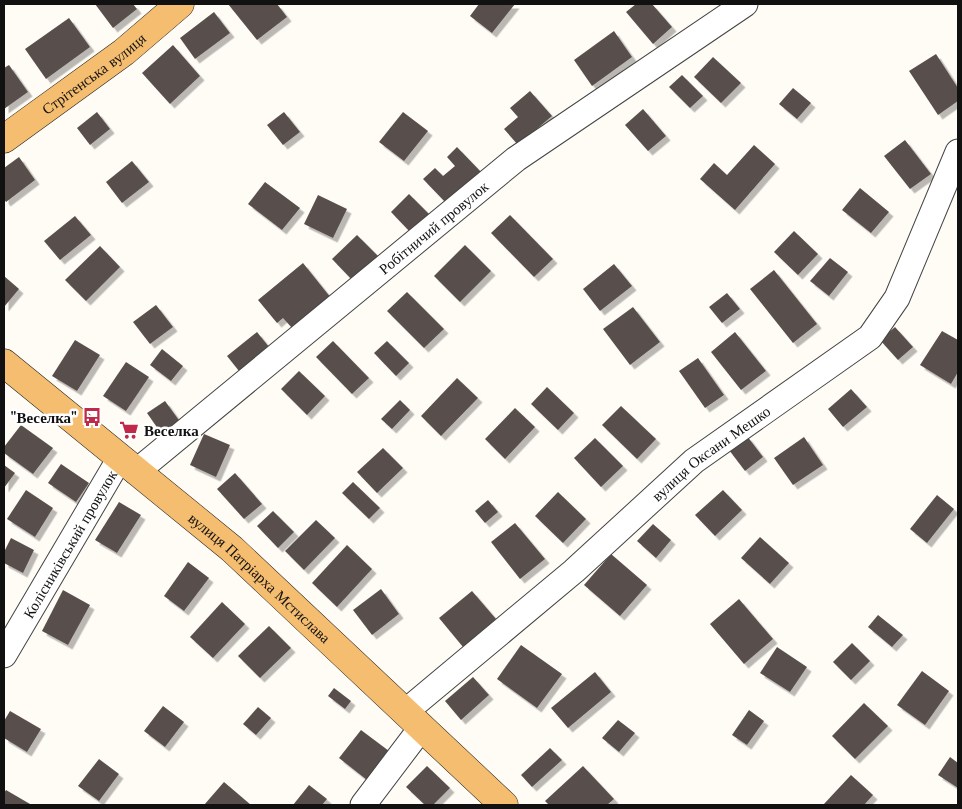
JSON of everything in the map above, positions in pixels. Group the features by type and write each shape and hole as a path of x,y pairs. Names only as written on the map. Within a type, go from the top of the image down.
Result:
{"main road":[{"name":"Стрітенська вулиця","path":"4,139 124,52 180,4"},
{"name":"вулиця Патріарха Мстислава","path":"4,363 232,550 504,805"}],"street":[{"name":"Робітничий провулок","path":"128,465 516,159 746,4"},
{"name":"вулиця Оксани Мешко","path":"363,805 413,720 574,571 694,462 870,336 897,298 958,152"},
{"name":"Колісниківський провулок","path":"4,655 128,465"}],"building":[{"path":"95,4 133,4 137,9 113,28"},
{"path":"228,4 277,4 287,17 257,40"},
{"path":"479,4 515,4 492,33 470,16"},
{"path":"636,4 652,4 672,27 653,44 626,12"},
{"path":"214,12 230,33 195,59 180,38"},
{"path":"69,18 90,47 46,79 25,49"},
{"path":"614,31 632,57 592,86 574,60"},
{"path":"173,45 200,76 170,104 142,73"},
{"path":"936,54 958,88 958,101 938,115 909,71"},
{"path":"713,57 741,83 721,103 694,77"},
{"path":"9,65 28,92 4,109 4,68"},
{"path":"682,75 703,96 690,108 669,87"},
{"path":"793,88 811,103 797,119 779,104"},
{"path":"530,91 552,116 518,145 504,129 518,117 510,108"},
{"path":"643,109 666,136 648,151 625,125"},
{"path":"97,112 110,129 90,145 77,128"},
{"path":"284,112 300,132 283,145 267,125"},
{"path":"403,112 428,131 404,161 379,142"},
{"path":"905,140 931,174 910,189 884,156"},
{"path":"754,145 775,164 735,210 700,179 714,163 727,175"},
{"path":"457,147 481,172 447,204 423,179 435,168 443,176 455,166 447,157"},
{"path":"19,157 35,180 6,202 4,199 4,168"},
{"path":"132,161 149,182 122,203 106,182"},
{"path":"265,182 300,208 282,230 248,204"},
{"path":"860,188 889,212 871,233 842,210"},
{"path":"409,194 431,216 412,234 391,212"},
{"path":"318,195 347,209 333,238 304,224"},
{"path":"510,215 553,259 534,277 491,233"},
{"path":"75,216 91,235 60,260 44,241"},
{"path":"794,231 818,254 798,275 774,252"},
{"path":"357,235 380,258 355,283 332,259"},
{"path":"465,245 491,271 460,302 434,276"},
{"path":"100,246 120,267 86,301 65,280"},
{"path":"830,258 848,272 829,296 810,281"},
{"path":"303,263 331,298 293,329 283,318 277,323 258,300"},
{"path":"614,264 632,286 600,311 583,289"},
{"path":"774,270 817,324 793,343 750,289"},
{"path":"4,276 19,289 4,307"},
{"path":"407,292 444,329 424,348 387,311"},
{"path":"727,293 740,309 722,323 709,307"},
{"path":"156,305 173,327 150,344 133,322"},
{"path":"633,307 660,342 630,365 603,329"},
{"path":"895,327 913,347 898,360 880,340"},
{"path":"942,331 958,340 958,372 951,384 920,365"},
{"path":"257,332 273,352 243,376 227,356"},
{"path":"735,332 766,371 741,390 711,352"},
{"path":"75,340 100,355 77,391 52,376"},
{"path":"333,341 369,378 352,394 316,357"},
{"path":"387,341 409,363 396,376 374,353"},
{"path":"162,349 183,366 171,381 150,365"},
{"path":"698,358 724,395 705,408 679,371"},
{"path":"126,362 149,377 126,411 103,396"},
{"path":"299,371 325,396 307,415 281,389"},
{"path":"457,378 478,398 441,436 421,416"},
{"path":"547,387 574,413 558,430 531,404"},
{"path":"851,389 867,407 843,427 828,409"},
{"path":"400,400 410,410 392,429 381,419"},
{"path":"165,401 181,423 163,436 147,413"},
{"path":"621,406 656,439 637,459 602,425"},
{"path":"515,408 535,427 505,459 485,439"},
{"path":"21,425 53,448 33,474 4,453 4,447"},
{"path":"204,434 230,445 216,477 190,465"},
{"path":"747,436 763,457 745,471 729,450"},
{"path":"804,437 823,465 793,485 774,458"},
{"path":"595,438 623,466 601,487 574,458"},
{"path":"383,448 403,468 377,493 357,472"},
{"path":"61,464 89,483 76,502 48,483"},
{"path":"4,465 15,473 4,488"},
{"path":"235,473 262,504 244,519 217,489"},
{"path":"353,482 380,508 369,519 342,493"},
{"path":"26,490 53,508 35,537 7,519"},
{"path":"723,490 742,510 715,536 695,515"},
{"path":"558,492 586,519 563,543 535,516"},
{"path":"937,495 954,509 927,543 910,529"},
{"path":"488,500 498,512 485,523 475,511"},
{"path":"119,502 141,515 117,553 95,540"},
{"path":"273,511 294,532 278,548 257,526"},
{"path":"316,520 335,538 304,570 285,551"},
{"path":"515,523 545,559 520,579 491,542"},
{"path":"653,524 671,540 656,558 637,541"},
{"path":"760,537 789,563 770,584 741,558"},
{"path":"11,538 34,550 23,573 4,563 4,552"},
{"path":"347,545 372,569 337,607 312,583"},
{"path":"611,554 647,585 620,616 584,585"},
{"path":"188,562 209,578 184,611 164,596"},
{"path":"381,589 399,614 372,635 353,610"},
{"path":"63,590 90,605 68,645 42,631"},
{"path":"472,591 496,619 463,647 439,618"},
{"path":"739,599 773,639 744,664 710,624"},
{"path":"222,602 245,624 213,658 190,637"},
{"path":"878,615 903,635 892,647 868,627"},
{"path":"269,626 291,648 260,678 238,656"},
{"path":"852,643 870,661 851,680 833,662"},
{"path":"521,645 562,674 537,708 497,679"},
{"path":"777,647 807,667 790,692 760,673"},
{"path":"922,671 949,691 925,725 897,705"},
{"path":"595,672 611,692 568,728 551,708"},
{"path":"473,677 489,695 461,720 445,701"},
{"path":"334,688 351,701 345,709 328,696"},
{"path":"864,703 888,726 855,759 832,736"},
{"path":"163,706 184,722 165,747 144,731"},
{"path":"258,707 271,718 256,735 243,724"},
{"path":"749,710 764,721 747,745 732,735"},
{"path":"10,711 41,729 27,752 4,738 4,721"},
{"path":"618,720 635,733 619,752 602,738"},
{"path":"361,730 389,751 367,780 339,758"},
{"path":"550,748 562,760 532,787 521,775"},
{"path":"950,757 958,763 958,788 938,775"},
{"path":"99,759 119,774 99,801 78,786"},
{"path":"427,766 450,788 433,805 425,805 406,787"},
{"path":"583,766 614,799 607,805 549,805 545,801"},
{"path":"851,775 873,795 864,805 823,805"},
{"path":"224,782 251,805 204,805"},
{"path":"309,785 327,799 322,805 293,805"},
{"path":"6,790 30,804 4,805 4,793"}],"place":[{"name":"\"Веселка\"","path":"92,417"},
{"name":"Веселка","path":"129,430"}]}
